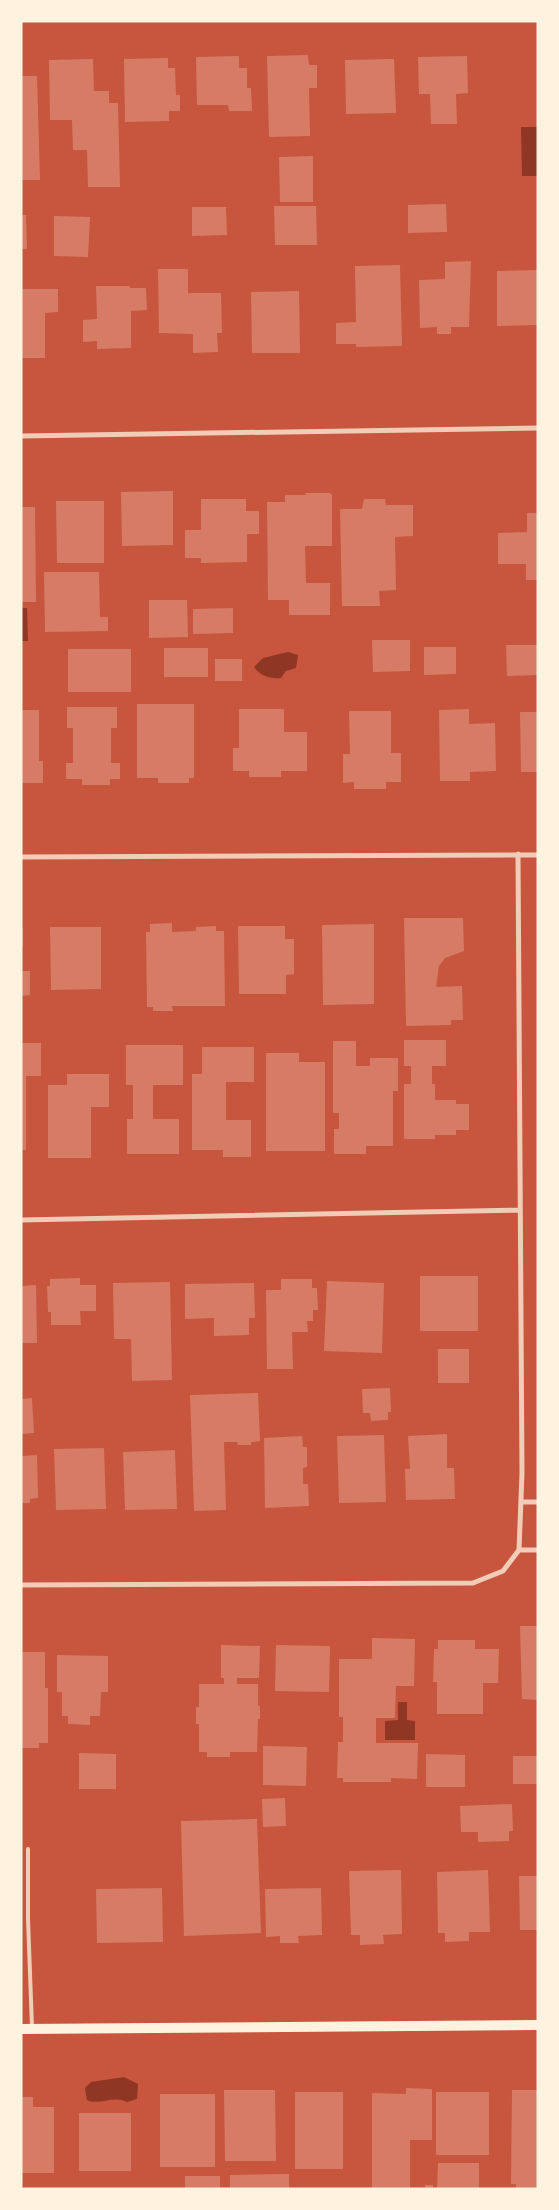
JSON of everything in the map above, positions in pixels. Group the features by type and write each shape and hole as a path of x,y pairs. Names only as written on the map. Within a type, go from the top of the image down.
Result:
{"main road":[{"path":"21,2030 538,2025"}],"street":[{"path":"21,436 538,428"},
{"path":"21,1585 473,1583 503,1571 519,1550 522,1473 518,854"},
{"path":"21,857 538,855"},
{"path":"21,1220 519,1210"},
{"path":"521,1502 538,1502"},
{"path":"519,1550 538,1550"}],"lane":[{"path":"28,1849 28,1919 32,2029"}],"shaded area":[{"path":"521,127 538,127 538,176 522,176"},
{"path":"21,608 27,608 28,641 21,641"},
{"path":"288,652 298,655 296,668 286,671 281,678 266,676 259,673 254,667 263,658"},
{"path":"398,1702 407,1702 407,1720 415,1721 415,1740 385,1740 385,1721 398,1720"},
{"path":"124,2077 138,2084 137,2099 127,2102 116,2100 92,2102 87,2100 85,2088 91,2082"}],"building":[{"path":"308,55 309,65 317,65 317,88 309,88 310,136 269,137 267,56"},
{"path":"239,56 239,68 247,68 247,88 251,88 252,111 229,111 228,105 197,105 196,57"},
{"path":"467,56 468,93 456,94 457,124 431,124 430,94 419,94 418,57"},
{"path":"168,58 168,68 175,68 176,95 180,95 180,111 169,111 169,121 125,122 124,59"},
{"path":"93,59 94,91 109,91 109,103 118,103 120,187 88,187 87,150 73,150 72,120 50,120 49,60"},
{"path":"394,59 396,113 346,114 345,60"},
{"path":"21,76 37,76 40,180 21,180"},
{"path":"313,156 313,202 280,202 279,157"},
{"path":"446,204 447,232 408,233 408,205"},
{"path":"274,206 316,206 317,245 275,245"},
{"path":"192,207 226,207 227,235 192,236"},
{"path":"21,215 26,215 27,249 21,249"},
{"path":"54,216 90,217 88,257 54,256"},
{"path":"471,261 469,327 451,327 451,334 437,334 437,327 420,328 419,280 445,279 445,262"},
{"path":"400,265 402,346 356,347 356,344 336,344 336,323 356,322 355,266"},
{"path":"158,269 188,269 188,293 221,293 222,333 217,333 218,352 193,353 193,334 159,333"},
{"path":"538,270 538,325 497,326 497,271"},
{"path":"96,286 146,288 147,310 131,311 131,348 97,349 97,341 83,342 83,320 97,319"},
{"path":"21,289 58,289 58,312 45,313 45,358 21,358"},
{"path":"299,291 300,353 252,353 251,292"},
{"path":"173,491 173,545 122,546 121,492"},
{"path":"305,493 330,493 332,495 332,546 305,546 306,583 330,583 330,615 289,615 289,600 268,600 267,502 285,502 285,495 306,495"},
{"path":"201,499 246,499 246,511 259,511 259,534 247,534 247,562 201,563 201,558 185,558 185,530 201,530"},
{"path":"364,499 385,499 386,505 413,505 413,536 395,537 396,590 379,591 380,606 342,606 340,509 362,509"},
{"path":"56,501 104,501 104,563 57,563"},
{"path":"21,507 35,507 36,602 21,602"},
{"path":"527,513 538,513 538,580 526,580 526,564 498,564 498,533 527,532"},
{"path":"44,572 99,572 100,617 108,617 108,631 45,632"},
{"path":"149,600 187,600 188,637 149,638"},
{"path":"233,608 233,633 193,634 193,609"},
{"path":"372,640 410,640 410,671 373,672"},
{"path":"506,645 538,645 538,675 507,676"},
{"path":"424,647 456,647 456,674 424,675"},
{"path":"164,648 208,648 208,677 164,677"},
{"path":"68,649 131,649 131,692 68,692"},
{"path":"215,659 242,659 242,681 215,681"},
{"path":"137,704 194,704 194,778 189,778 189,783 158,783 158,778 137,778"},
{"path":"67,707 117,707 117,728 111,728 111,763 120,763 120,779 110,779 110,785 82,785 82,779 66,779 66,763 73,763 73,728 67,728"},
{"path":"239,709 284,709 284,732 307,732 307,771 281,771 281,777 249,777 249,771 233,771 233,748 239,748"},
{"path":"469,709 469,724 495,723 496,771 470,772 470,781 440,781 439,710"},
{"path":"21,710 39,710 39,761 43,761 43,783 21,783"},
{"path":"349,711 391,711 391,753 401,753 401,782 386,782 386,789 354,789 354,782 343,783 343,754 350,754"},
{"path":"520,712 538,712 538,772 521,772"},
{"path":"404,918 463,918 464,951 445,958 439,966 436,987 462,986 463,1020 451,1020 451,1025 406,1026"},
{"path":"172,923 172,932 196,931 196,927 216,926 216,931 224,931 225,1006 172,1006 173,1011 153,1011 153,1007 147,1007 146,932 150,932 150,924"},
{"path":"374,924 374,1004 323,1005 322,925"},
{"path":"238,926 285,926 285,939 294,939 294,974 286,975 286,994 239,994"},
{"path":"50,927 101,927 101,989 51,990"},
{"path":"21,928 23,928 23,947 21,947"},
{"path":"21,971 30,971 30,995 21,996"},
{"path":"404,1040 446,1040 446,1066 432,1066 432,1084 435,1084 435,1100 456,1100 456,1104 469,1104 469,1130 456,1130 456,1135 435,1135 435,1139 404,1139 404,1084 411,1084 411,1066 404,1066"},
{"path":"333,1041 356,1041 356,1066 370,1066 370,1058 398,1058 398,1091 393,1091 393,1146 366,1146 366,1154 334,1154 334,1129 339,1129 339,1113 333,1113"},
{"path":"21,1043 41,1043 41,1076 26,1076 26,1150 21,1150"},
{"path":"126,1045 183,1045 183,1085 153,1085 153,1119 179,1119 179,1154 127,1154 127,1119 133,1119 133,1085 126,1085"},
{"path":"202,1047 254,1047 254,1082 226,1082 226,1120 251,1120 251,1157 223,1157 223,1150 192,1150 192,1074 202,1074"},
{"path":"266,1053 299,1053 299,1062 325,1062 325,1151 266,1151"},
{"path":"67,1074 109,1074 109,1107 91,1107 91,1158 48,1158 48,1085 67,1085"},
{"path":"420,1276 478,1276 478,1331 420,1331"},
{"path":"80,1278 80,1285 96,1285 96,1311 80,1311 81,1325 51,1325 51,1312 48,1312 47,1286 50,1286 50,1279"},
{"path":"281,1279 312,1279 312,1288 317,1288 318,1310 313,1310 313,1321 307,1321 308,1332 292,1332 293,1369 267,1369 266,1290 281,1290"},
{"path":"327,1281 384,1283 382,1353 324,1351"},
{"path":"170,1282 172,1380 132,1381 131,1339 114,1339 113,1283"},
{"path":"254,1283 255,1318 249,1318 249,1335 214,1336 214,1318 185,1319 185,1284"},
{"path":"36,1285 37,1343 21,1343 21,1286"},
{"path":"438,1349 469,1349 469,1383 438,1383"},
{"path":"390,1388 391,1412 388,1412 388,1420 371,1421 370,1413 363,1413 362,1389"},
{"path":"258,1393 260,1441 251,1442 251,1445 224,1442 226,1510 194,1511 190,1395"},
{"path":"32,1398 34,1433 21,1434 21,1399"},
{"path":"447,1434 447,1468 454,1468 455,1499 406,1500 405,1469 410,1469 408,1436"},
{"path":"384,1435 386,1502 339,1503 337,1436"},
{"path":"302,1436 303,1447 307,1447 307,1467 303,1468 303,1484 308,1484 309,1506 265,1508 264,1438"},
{"path":"104,1448 106,1509 56,1510 54,1449"},
{"path":"175,1450 177,1509 125,1510 123,1452"},
{"path":"37,1455 38,1498 30,1499 30,1503 21,1503 21,1456"},
{"path":"520,1626 538,1626 538,1700 522,1699"},
{"path":"372,1638 415,1639 414,1686 396,1686 395,1718 376,1718 376,1743 418,1743 417,1779 391,1778 391,1782 343,1782 343,1778 337,1778 338,1742 343,1742 343,1717 339,1717 339,1659 372,1659"},
{"path":"438,1640 475,1640 475,1649 499,1649 498,1683 483,1683 483,1714 437,1714 437,1682 433,1682 434,1649 438,1649"},
{"path":"221,1645 260,1646 259,1678 237,1678 237,1684 258,1684 260,1719 258,1719 257,1752 230,1752 230,1757 207,1757 207,1752 199,1752 199,1724 196,1724 196,1707 199,1707 199,1684 224,1684 224,1678 221,1678"},
{"path":"276,1645 330,1646 329,1692 275,1691"},
{"path":"21,1652 45,1652 45,1688 48,1688 48,1743 39,1743 39,1748 21,1748"},
{"path":"57,1655 108,1656 108,1692 101,1692 100,1716 90,1716 90,1725 68,1724 68,1716 62,1716 62,1692 57,1692"},
{"path":"263,1746 307,1747 306,1786 263,1785"},
{"path":"79,1753 116,1754 116,1789 79,1789"},
{"path":"426,1754 465,1755 465,1787 426,1787"},
{"path":"513,1756 538,1756 538,1784 513,1784"},
{"path":"285,1798 286,1826 263,1827 262,1799"},
{"path":"512,1804 513,1831 509,1831 509,1841 478,1842 478,1832 461,1832 460,1806"},
{"path":"257,1819 261,1933 184,1936 181,1821"},
{"path":"401,1870 402,1934 383,1935 384,1944 360,1945 360,1935 351,1935 349,1871"},
{"path":"488,1870 490,1932 469,1932 469,1941 445,1942 445,1933 438,1933 437,1872"},
{"path":"519,1876 538,1876 538,1930 520,1930"},
{"path":"162,1888 163,1942 97,1943 96,1889"},
{"path":"321,1888 322,1935 298,1936 299,1943 280,1943 280,1936 266,1937 265,1889"},
{"path":"406,2088 432,2089 432,2140 410,2140 410,2189 372,2189 372,2093 406,2094"},
{"path":"224,2090 275,2090 276,2161 225,2161"},
{"path":"512,2090 538,2090 538,2189 516,2189 516,2184 511,2184"},
{"path":"295,2092 343,2092 343,2169 295,2169"},
{"path":"436,2092 489,2092 489,2155 436,2155"},
{"path":"160,2094 215,2094 215,2167 160,2167"},
{"path":"21,2097 33,2097 33,2107 54,2107 54,2173 22,2173"},
{"path":"79,2113 131,2113 131,2171 79,2171"},
{"path":"438,2163 479,2163 479,2189 437,2189"},
{"path":"289,2174 289,2189 230,2189 230,2175"},
{"path":"185,2176 220,2176 220,2189 185,2189"},
{"path":"425,2185 433,2185 433,2189 425,2189"}]}
